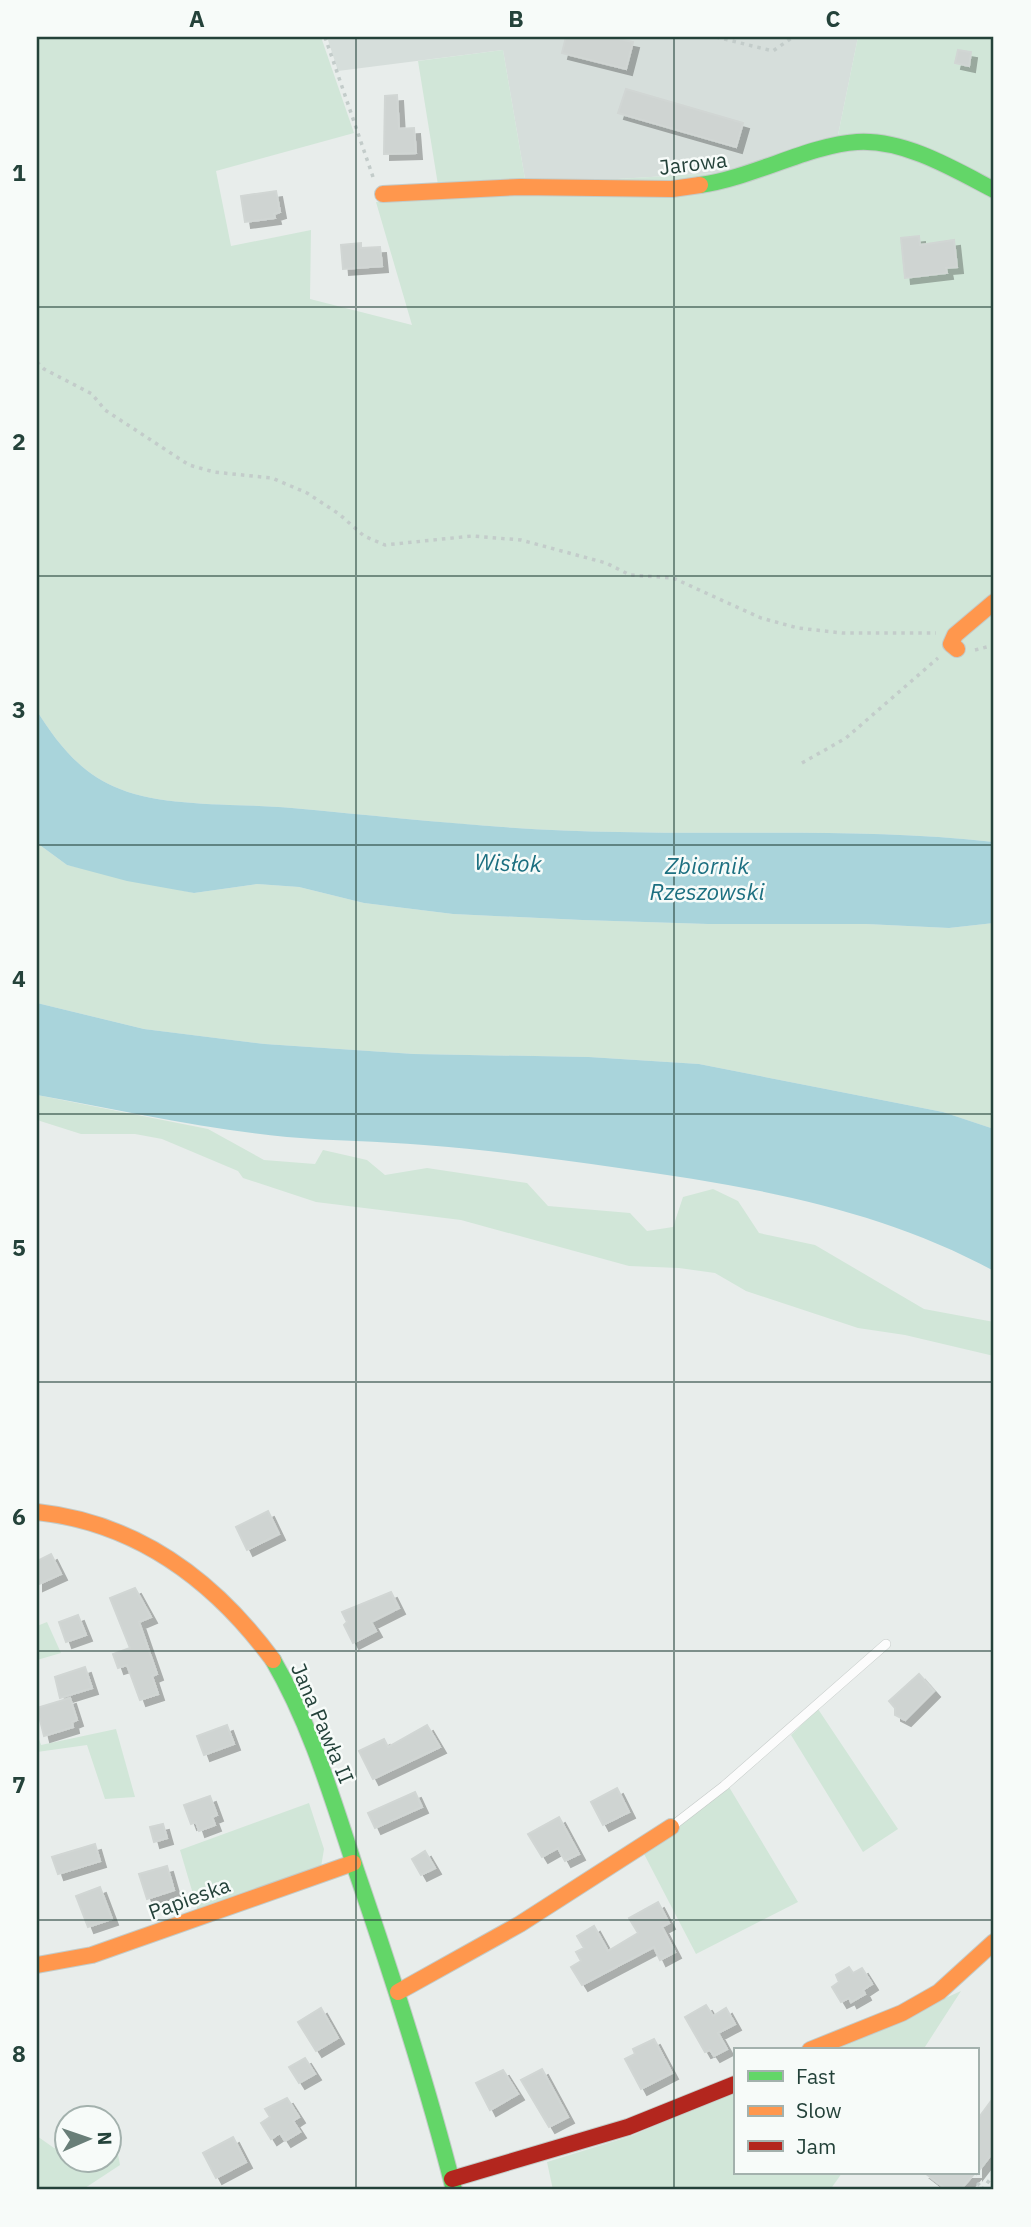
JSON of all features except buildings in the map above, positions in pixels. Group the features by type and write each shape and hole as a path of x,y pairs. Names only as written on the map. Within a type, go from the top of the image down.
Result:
{"street":[{"name":"Jarowa","path":"383,194 520,187 672,190 728,181 831,147 856,142 880,143 902,149 949,166 994,190"},
{"path":"954,643 994,602"},
{"name":"Jana Pawła II","path":"37,1512 70,1515 97,1522 153,1547 195,1574 235,1608 267,1648 294,1696 315,1748 399,1995 453,2185"},
{"path":"399,1995 520,1924 671,1827"},
{"name":"Papieska","path":"37,1965 92,1955 354,1863"},
{"path":"815,2048 902,2013 939,1992 994,1942"},
{"path":"453,2185 628,2127 734,2084"}],"lane":[{"path":"671,1827 724,1786 886,1644"}],"path":[{"path":"325,37 376,187 383,194"},
{"path":"716,37 773,51 793,37"},
{"path":"37,362 44,369 92,394 106,410 154,445 189,465 214,472 272,478 307,493 339,514 363,536 385,545 472,536 521,540 606,563 630,575 673,578 761,618 798,628 954,643"},
{"path":"803,764 846,738 921,675 954,643"},
{"path":"977,2183 983,2189 994,2174"}],"shaded area":[{"path":"327,37 858,37 838,135 733,172 601,180 525,179 503,50 338,71"}],"green space":[{"path":"37,37 321,37 354,133 216,171 231,246 311,230 310,299 412,325 376,202 601,180 733,172 838,135 858,37 994,37 994,842 854,833 666,833 537,829 292,808 181,802 120,789 82,767 53,735 37,711"},
{"path":"503,50 525,179 438,185 418,61"},
{"path":"37,843 67,865 194,893 257,884 299,887 364,903 453,914 582,920 708,924 866,924 949,928 994,923 994,1129 943,1112 699,1064 589,1057 414,1054 265,1044 144,1029 37,1003"},
{"path":"37,1095 208,1129 264,1160 315,1164 323,1150 367,1160 385,1175 427,1168 527,1183 548,1206 630,1213 647,1231 673,1227 683,1197 713,1189 738,1201 759,1233 815,1245 924,1309 994,1322 994,1356 905,1335 858,1328 746,1291 715,1273 629,1266 461,1220 316,1202 243,1178 238,1171 162,1139 135,1134 81,1134 37,1120"},
{"path":"47,1622 61,1653 37,1660 37,1626"},
{"path":"818,1709 898,1829 863,1852 791,1735"},
{"path":"116,1729 135,1797 105,1799 87,1745 37,1752 37,1733 41,1745"},
{"path":"729,1787 798,1902 696,1954 643,1852"},
{"path":"309,1803 324,1849 321,1867 198,1911 180,1850"},
{"path":"961,1991 924,2048 834,2048"},
{"path":"734,2091 734,2174 841,2174 830,2190 553,2190 547,2162 631,2136"},
{"path":"37,2136 52,2147 52,2174 106,2174 82,2190 37,2190"}],"water":[{"name":"Zbiornik Rzeszowski","path":"37,711 53,735 82,767 120,789 159,799 537,829 666,833 854,833 994,842 994,923 949,928 866,924 708,924 453,914 364,903 299,887 257,884 194,893 127,881 67,865 37,843"},
{"path":"37,1003 144,1029 265,1044 414,1054 589,1057 699,1064 943,1112 994,1129 994,1271 950,1249 859,1215 716,1183 473,1149 255,1134 37,1095"}],"traffic: fast":[{"path":"700,185 740,176 839,144 875,142 928,157 994,190"},
{"path":"273,1660 299,1711 330,1792 409,2031 454,2190"}],"traffic: slow":[{"path":"383,194 520,187 672,189 700,185"},
{"path":"957,649 951,644 955,635 994,602"},
{"path":"37,1512 74,1518 108,1529 171,1560 225,1605 273,1660"},
{"path":"398,1992 520,1924 671,1827"},
{"path":"37,1965 92,1955 353,1863"},
{"path":"815,2048 902,2013 939,1992 994,1942"}],"traffic: jam":[{"path":"452,2179 628,2127 734,2084"}],"water label":[{"name":"Wisłok","path":"508,862"}]}
